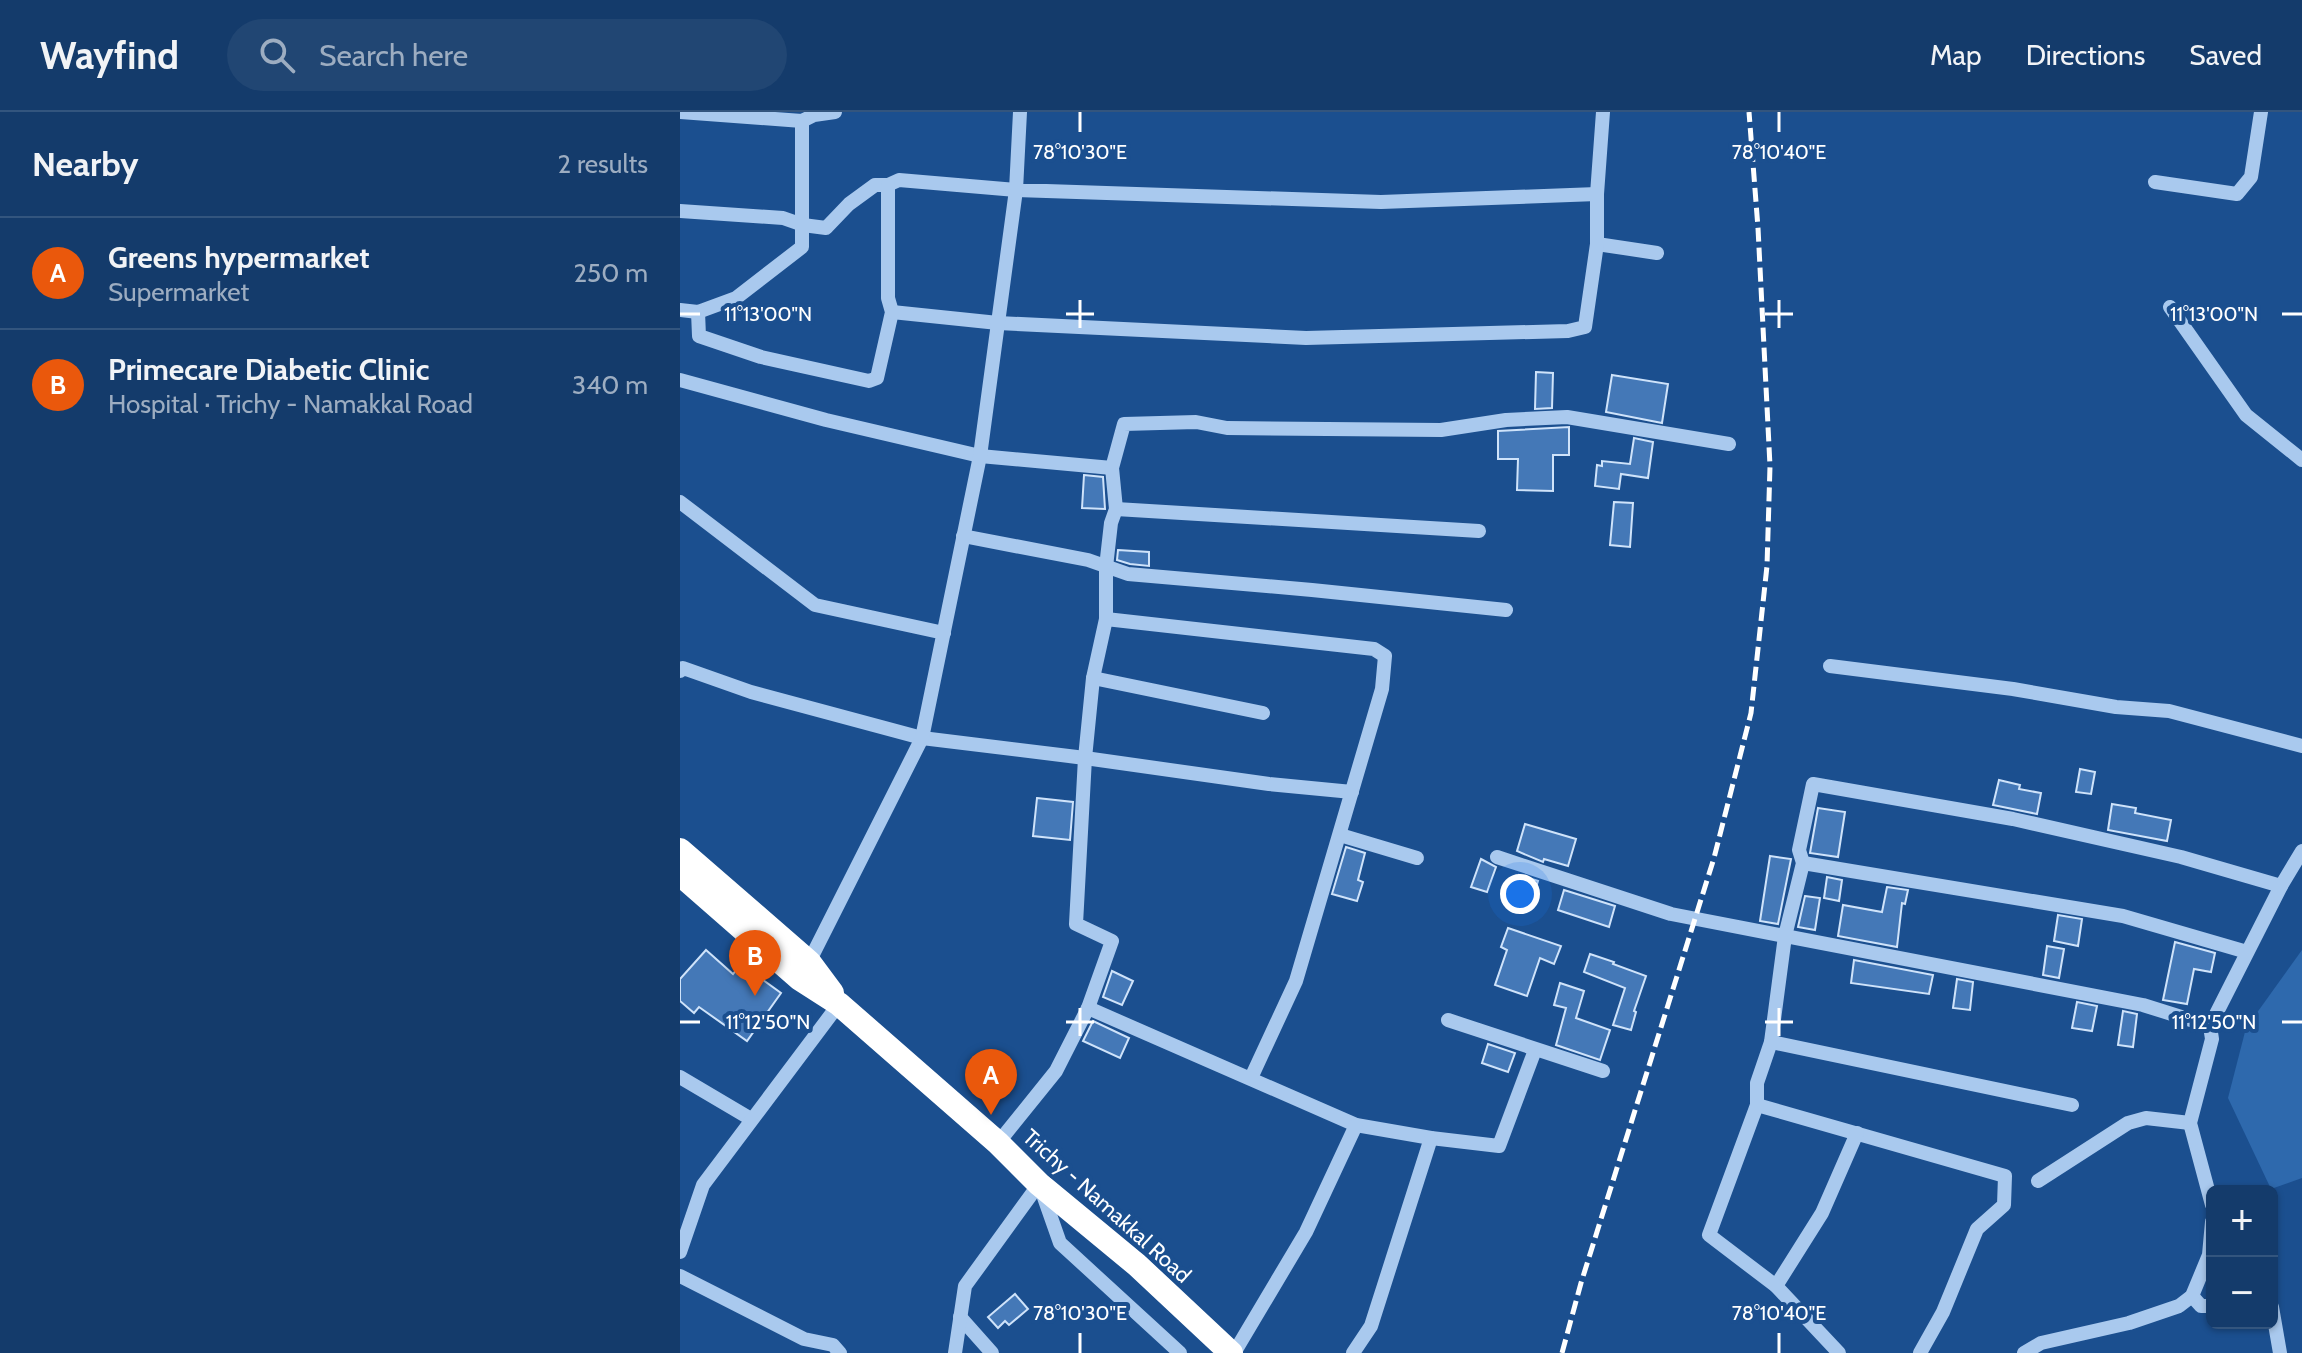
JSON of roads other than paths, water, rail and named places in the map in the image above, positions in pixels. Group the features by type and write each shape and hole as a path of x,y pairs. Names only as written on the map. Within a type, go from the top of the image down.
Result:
{"highway":[{"name":"Trichy - Namakkal Road","path":"680,850 839,1004 1233,1353"},
{"name":"Trichy - Namakkal Road","path":"680,874 805,970"}],"street":[{"path":"680,112 802,121 814,115 835,112"},
{"path":"805,970 922,738 980,456 1016,190 1020,112"},
{"path":"892,312 998,323 1306,338 1568,331 1585,327 1597,244 1603,112"},
{"path":"2155,182 2237,194 2251,177 2261,112"},
{"path":"680,310 698,312 736,298 802,247 802,121"},
{"path":"680,211 783,218 826,228 849,204 875,185 888,185 899,180 1016,190 1381,202 1597,194"},
{"path":"698,312 699,336 761,357 869,381 877,378 892,312 888,298 888,185"},
{"path":"1597,244 1657,253"},
{"path":"2170,307 2246,415 2302,460"},
{"path":"680,380 826,420 980,456 1112,468"},
{"path":"998,1143 1056,1071 1088,1008 1112,941 1076,924 1085,758 1093,678 1106,619 1106,567 1111,523 1116,509 1112,468 1124,424 1196,422 1227,428 1441,430 1506,420 1567,417 1729,444"},
{"path":"680,502 815,605 944,633"},
{"path":"1116,509 1479,531"},
{"path":"963,536 1088,560 1128,574 1506,610"},
{"path":"1106,619 1374,649 1385,656 1382,689 1296,981 1251,1078"},
{"path":"1830,666 2013,689 2116,707 2169,711 2302,746"},
{"path":"680,671 683,668 751,692 922,738 1269,784 1352,792"},
{"path":"1093,678 1263,713"},
{"path":"1839,1353 1776,1286 1709,1235 1757,1105 1757,1083 1771,1042 1785,936 1803,863 1799,850 1813,784 2013,819 2181,857 2281,886"},
{"path":"1340,835 1417,858"},
{"path":"2207,1185 2190,1123 2212,1039 2210,1026 2302,851"},
{"path":"1497,857 1671,914 2143,1005 2210,1026"},
{"path":"1803,863 2123,916 2247,952"},
{"path":"680,1252 703,1185 839,1004"},
{"path":"1088,1008 1356,1125 1499,1146 1535,1050"},
{"path":"1448,1020 1603,1071"},
{"path":"1771,1042 2072,1105"},
{"path":"680,1077 751,1119"},
{"path":"1757,1105 2005,1176 2004,1205 1977,1229 1943,1312 1920,1353"},
{"path":"2038,1181 2128,1123 2146,1118 2190,1123"},
{"path":"1233,1353 1306,1232 1356,1125"},
{"path":"1776,1286 1822,1213 1857,1133"},
{"path":"1353,1353 1371,1326 1431,1138"},
{"path":"955,1353 965,1286 1039,1184"},
{"path":"1039,1184 1060,1243 1180,1353"},
{"path":"2024,1353 2041,1343 2129,1323 2179,1306 2192,1296 2208,1257"},
{"path":"680,1276 804,1339 833,1345 840,1353"},
{"path":"2192,1296 2201,1306 2206,1306"},
{"path":"960,1317 992,1353"},
{"path":"2276,1329 2280,1353"}],"railway":[{"path":"1562,1353 1714,858 1751,713 1767,566 1770,466 1749,112"}],"place":[{"name":"Primecare Diabetic Clinic","path":"755,996"},
{"name":"Greens hypermarket","path":"991,1115"}]}
